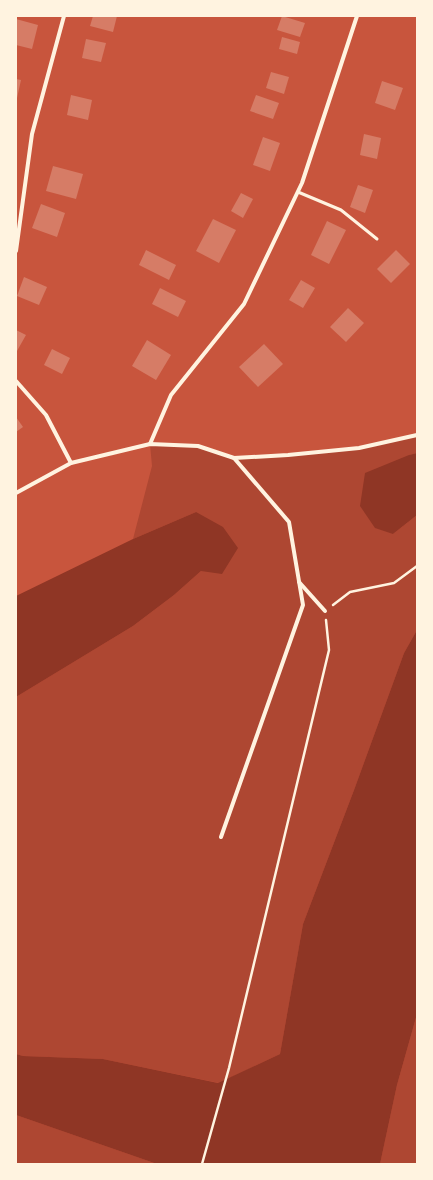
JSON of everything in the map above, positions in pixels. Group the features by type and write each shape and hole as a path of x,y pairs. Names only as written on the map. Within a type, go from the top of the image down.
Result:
{"street":[{"path":"16,251 32,134 64,16"},
{"path":"150,444 171,395 244,304 302,184 358,16"},
{"path":"16,381 46,415 71,463"},
{"path":"16,493 71,463 150,444 198,446 234,458 288,455 359,448 417,435"},
{"path":"221,837 302,605 289,522 234,458"},
{"path":"299,582 326,611"}],"lane":[{"path":"298,192 341,210 377,239"}],"path":[{"path":"202,1164 229,1068 329,650 326,611 350,592 394,583 417,566"}],"shaded area":[{"path":"417,435 417,453 409,455 393,534 417,515 417,630 404,653 303,924 280,1054 219,1083 103,1059 23,1056 16,1054 16,697 133,626 174,595 201,571 196,512 133,539 152,466 150,444 198,446 234,458 359,448"},
{"path":"417,453 417,515 393,534 375,528 360,506 365,473"},
{"path":"196,512 223,527 238,548 222,574 201,571 174,595 133,626 16,697 16,596 133,539"},
{"path":"417,630 417,1014 397,1085 380,1164 157,1164 16,1115 16,1054 23,1056 103,1059 218,1083 280,1054 303,924 404,653"},
{"path":"417,1014 417,1164 380,1164 397,1085"},
{"path":"16,1115 157,1164 16,1164"}],"building":[{"path":"93,16 117,16 113,32 90,26"},
{"path":"282,16 305,23 300,37 277,30"},
{"path":"16,19 38,25 32,49 16,45"},
{"path":"282,37 300,42 297,54 279,49"},
{"path":"86,39 106,43 101,62 82,58"},
{"path":"271,72 289,77 284,94 266,88"},
{"path":"16,79 21,80 17,98 16,98"},
{"path":"382,81 403,88 395,110 375,103"},
{"path":"71,95 92,100 88,120 67,115"},
{"path":"256,95 279,103 273,119 250,111"},
{"path":"364,134 381,138 377,159 360,155"},
{"path":"263,137 280,143 270,171 253,165"},
{"path":"53,166 83,174 76,199 46,191"},
{"path":"358,185 373,190 365,213 350,207"},
{"path":"241,193 253,199 243,218 231,211"},
{"path":"41,204 65,213 57,237 32,228"},
{"path":"213,219 236,230 219,263 196,251"},
{"path":"327,221 346,230 329,264 311,255"},
{"path":"146,250 176,265 169,280 139,265"},
{"path":"396,250 410,264 391,283 377,269"},
{"path":"24,277 47,287 39,305 17,296"},
{"path":"301,280 315,288 303,308 289,300"},
{"path":"160,288 186,301 178,317 152,304"},
{"path":"348,308 364,323 346,342 330,327"},
{"path":"16,330 26,335 17,351 16,350"},
{"path":"147,340 171,355 156,380 132,366"},
{"path":"264,344 283,364 258,387 239,367"},
{"path":"52,349 70,358 62,374 44,365"},
{"path":"16,417 23,427 16,432"}]}
